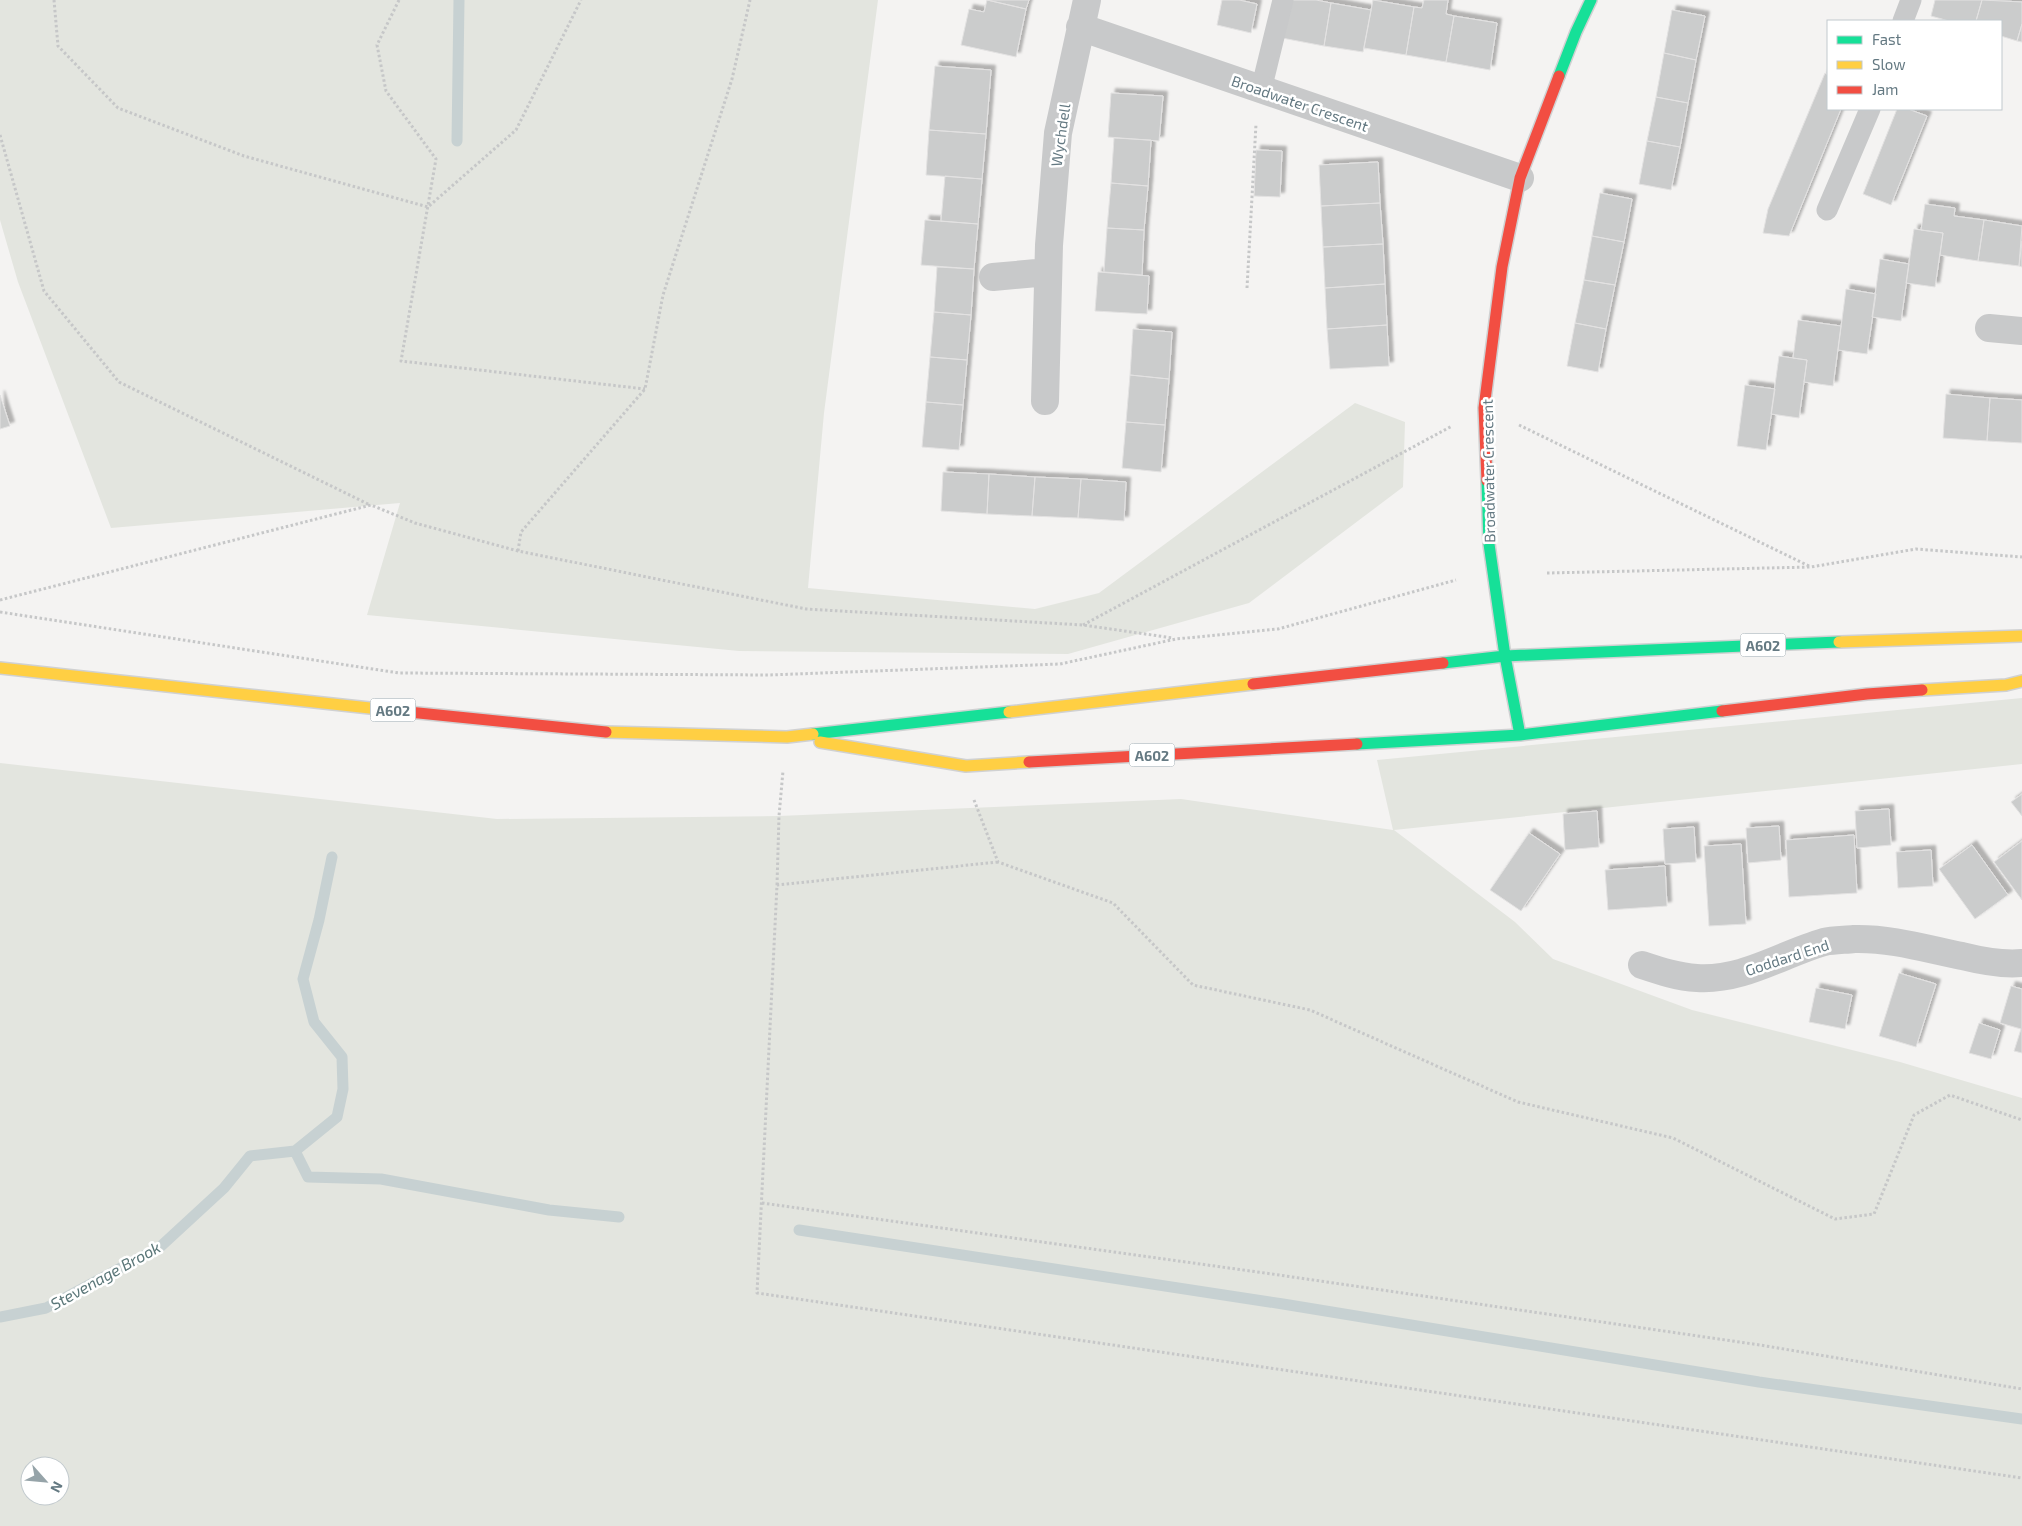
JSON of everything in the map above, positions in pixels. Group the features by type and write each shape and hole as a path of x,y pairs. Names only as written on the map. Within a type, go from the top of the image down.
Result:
{"main road":[{"name":"Broadwater Crescent","path":"1520,735 1505,656 1489,544 1484,408 1502,267 1520,178 1576,32 1591,0"},
{"name":"A602","path":"0,668 594,732 787,736 1505,656 2022,636"},
{"name":"A602","path":"787,736 966,766 1520,735 1867,694 2006,685 2022,681"}],"street":[{"name":"Wychdell","path":"1045,401 1048,272 1058,133 1087,0"},
{"name":"Broadwater Crescent","path":"1080,27 1520,178"},
{"path":"993,277 1048,272"},
{"path":"1989,328 2022,330"},
{"name":"Goddard End","path":"1642,965 1674,975 1698,978 1722,977 1747,971 1825,942 1854,939 1875,939 1904,944 1993,963 2022,964"}],"lane":[{"path":"1260,90 1283,0"},
{"path":"1903,20 1911,0"},
{"path":"1828,210 1870,110"}],"path":[{"path":"54,0 58,46 118,108 244,156 428,207"},
{"path":"400,0 377,45 386,91 436,159 401,360 645,389"},
{"path":"428,207 516,130 581,0"},
{"path":"518,551 521,532 645,389 662,294 732,80 750,0"},
{"path":"1247,288 1260,90"},
{"path":"0,135 44,291 119,382 371,505 415,523 518,551 806,609 1083,626 1176,639"},
{"path":"1083,626 1484,408 1811,567"},
{"path":"0,600 371,505"},
{"path":"1547,573 1811,567 1916,549 2022,557"},
{"path":"0,612 399,673 769,675 1060,664 1176,639 1278,629 1456,580"},
{"path":"787,736 779,816 757,1293 2022,1478"},
{"path":"966,766 976,807 998,862"},
{"path":"777,885 998,862 1113,903 1193,985 1310,1010 1518,1102 1673,1138 1835,1219 1874,1214 1914,1115 1950,1095 2022,1120"},
{"path":"762,1203 1291,1276 1730,1341 2022,1389"}],"shaded area":[{"path":"0,0 878,0 824,413 808,588 1035,609 1099,593 1355,403 1405,422 1403,487 1249,603 1068,654 739,651 367,615 400,503 111,528 18,282 0,220"},
{"path":"2022,698 2022,764 1394,830 1515,922 1553,959 1692,1010 1900,1062 2022,1098 2022,1526 0,1526 0,763 497,819 779,816 1181,799 1393,830 1377,760"}],"building":[{"path":"987,0 1026,9 1016,57 961,45 969,9 984,12"},
{"path":"987,0 1029,0 1026,9"},
{"path":"1222,0 1239,0 1257,4 1251,33 1217,25"},
{"path":"1289,0 1316,0 1331,3 1324,46 1282,38"},
{"path":"1373,0 1414,7 1406,55 1364,48"},
{"path":"1424,0 1448,0 1446,14 1454,16 1446,62 1406,55 1414,7 1422,8"},
{"path":"1935,0 1982,0 1976,20 1945,20 1931,16"},
{"path":"1982,0 2022,2 2022,24 2017,41 2002,36 2002,20 1976,20"},
{"path":"1331,3 1371,10 1363,52 1324,46"},
{"path":"1672,10 1705,16 1696,60 1664,53"},
{"path":"1454,16 1497,23 1490,70 1446,62"},
{"path":"2022,24 2022,42 2017,41"},
{"path":"1664,53 1696,60 1688,103 1656,97"},
{"path":"935,66 991,70 986,134 929,130"},
{"path":"1825,73 1827,74 1827,110 1841,110 1789,236 1763,233 1768,209"},
{"path":"1111,93 1163,96 1159,141 1108,137"},
{"path":"1656,97 1688,103 1680,147 1647,141"},
{"path":"1897,110 1911,110 1927,116 1891,205 1863,194"},
{"path":"929,130 986,134 982,179 926,175"},
{"path":"1114,138 1151,140 1148,186 1111,183"},
{"path":"1647,141 1680,147 1671,190 1639,184"},
{"path":"1256,150 1282,151 1280,197 1254,196"},
{"path":"1378,162 1380,203 1321,206 1319,165"},
{"path":"945,176 982,179 978,224 941,221"},
{"path":"1111,183 1148,186 1144,230 1107,228"},
{"path":"1600,193 1632,199 1624,242 1592,236"},
{"path":"1380,203 1383,244 1323,247 1321,206"},
{"path":"1925,204 1955,208 1954,216 1984,220 1978,261 1940,255 1943,233 1921,230"},
{"path":"925,220 978,224 974,269 921,265"},
{"path":"1984,220 2022,226 2019,266 1978,261"},
{"path":"1107,228 1144,230 1142,275 1104,272"},
{"path":"1914,229 1943,233 1935,287 1906,283"},
{"path":"1592,236 1624,242 1615,285 1584,280"},
{"path":"2022,241 2022,267 2019,266"},
{"path":"1383,244 1385,284 1325,288 1323,247"},
{"path":"1880,259 1909,264 1901,321 1872,317"},
{"path":"937,267 974,269 971,315 934,312"},
{"path":"1098,272 1149,276 1147,314 1095,311"},
{"path":"1584,280 1615,285 1606,329 1575,323"},
{"path":"1385,284 1387,325 1327,329 1325,288"},
{"path":"1846,289 1876,294 1867,354 1838,350"},
{"path":"934,312 971,315 967,360 930,357"},
{"path":"1798,320 1841,326 1833,386 1804,382 1807,360 1793,358"},
{"path":"1575,323 1606,329 1598,372 1567,366"},
{"path":"1387,325 1389,366 1330,369 1327,329"},
{"path":"1133,329 1172,332 1169,379 1130,375"},
{"path":"1779,356 1807,360 1799,418 1771,414"},
{"path":"930,357 967,360 963,405 926,402"},
{"path":"1130,375 1169,379 1165,425 1126,422"},
{"path":"1745,385 1775,389 1766,450 1737,446"},
{"path":"1946,394 1990,398 1987,441 1943,438"},
{"path":"0,395 10,426 0,429"},
{"path":"1990,398 2022,400 2022,443 1987,441"},
{"path":"926,402 963,405 959,450 922,447"},
{"path":"1126,422 1165,425 1161,472 1122,468"},
{"path":"943,472 989,474 987,514 941,511"},
{"path":"989,474 1035,477 1032,516 987,514"},
{"path":"1035,477 1081,479 1078,518 1032,516"},
{"path":"1081,479 1126,482 1124,521 1078,518"},
{"path":"2022,794 2022,816 2011,802"},
{"path":"1889,809 1891,845 1857,848 1855,811"},
{"path":"1597,811 1599,847 1565,850 1563,814"},
{"path":"1779,826 1781,860 1748,863 1746,828"},
{"path":"1694,827 1696,862 1665,864 1663,829"},
{"path":"1529,833 1560,854 1521,911 1490,890"},
{"path":"1854,835 1857,893 1789,897 1786,840"},
{"path":"2022,841 2022,900 1994,862"},
{"path":"1741,844 1746,924 1709,926 1704,846"},
{"path":"1972,845 2008,895 1975,919 1939,869"},
{"path":"1931,850 1933,886 1898,888 1896,852"},
{"path":"1665,866 1667,906 1608,910 1605,870"},
{"path":"1899,973 1936,984 1916,1047 1879,1036"},
{"path":"2011,986 2022,989 2022,1053 2014,1051 2021,1029 2000,1023"},
{"path":"1816,988 1852,995 1845,1029 1809,1022"},
{"path":"1979,1023 2000,1030 1991,1059 1969,1053"}],"waterway":[{"name":"Stevenage Brook","path":"457,141 459,0"},
{"name":"Stevenage Brook","path":"0,1317 46,1308 160,1247 224,1188 250,1156 295,1151 337,1117 343,1089 342,1057 314,1022 303,979 319,920 332,857"},
{"path":"295,1151 308,1177 381,1179 549,1210 619,1217"},
{"path":"799,1230 1283,1304 1759,1382 2022,1419"}],"traffic: fast":[{"path":"1559,76 1591,0"},
{"path":"1487,481 1489,544 1505,656 1520,735"},
{"path":"1443,663 1505,656 1839,642"},
{"path":"1357,744 1520,735 1722,711"},
{"path":"813,734 1009,712"}],"traffic: slow":[{"path":"1839,642 2022,636"},
{"path":"0,668 379,709"},
{"path":"1922,690 2006,685 2022,681"},
{"path":"1009,712 1253,684"},
{"path":"606,732 787,737 813,734"},
{"path":"820,742 966,766 1029,762"}],"traffic: jam":[{"path":"1487,481 1484,408 1502,267 1520,178 1559,76"},
{"path":"1253,684 1443,663"},
{"path":"1722,711 1867,694 1922,690"},
{"path":"379,709 606,732"},
{"path":"1029,762 1357,744"}]}
